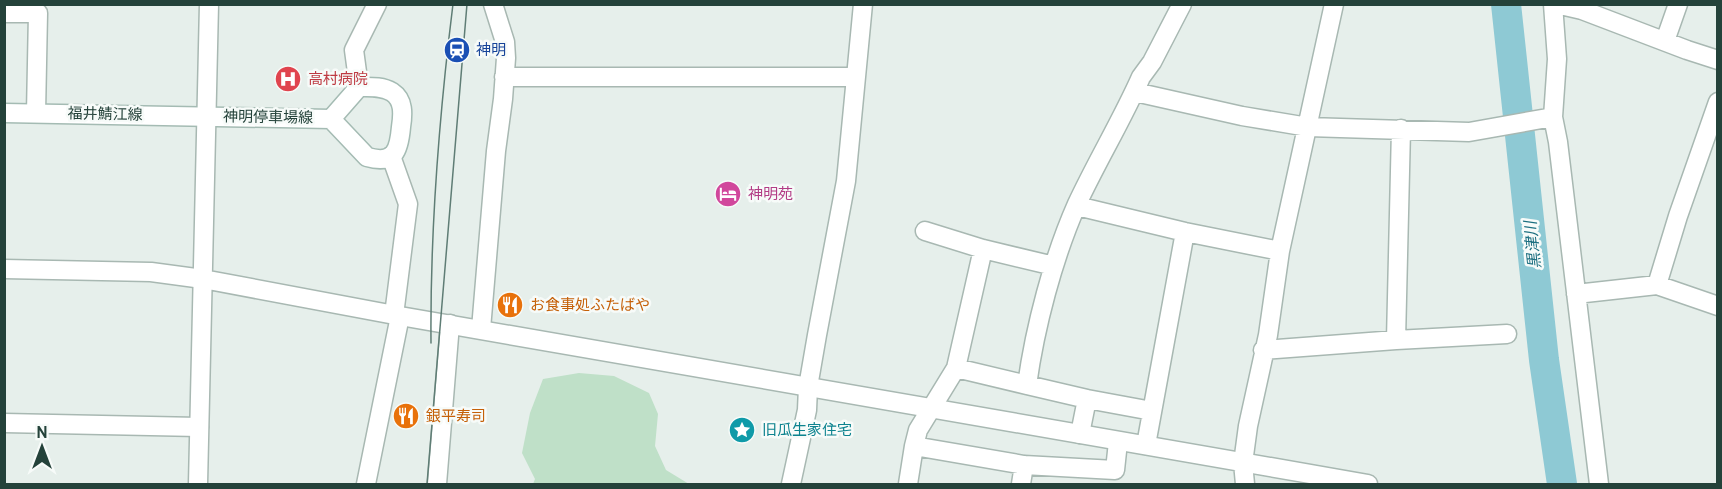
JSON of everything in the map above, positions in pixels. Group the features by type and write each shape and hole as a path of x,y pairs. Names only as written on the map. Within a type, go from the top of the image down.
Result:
{"street":[{"path":"198,484 209,4"},
{"path":"366,484 397,316 408,204 391,156 399,148 403,113 401,104 393,92 378,87 359,87 354,50 377,4"},
{"path":"481,329 506,58 505,42 493,4"},
{"path":"791,484 807,410 808,387 846,181 862,4"},
{"path":"1027,385 1054,266 1077,206 1182,4"},
{"path":"1245,484 1244,463 1248,426 1268,335 1280,251 1334,4"},
{"path":"1665,41 1678,4"},
{"path":"1599,484 1558,142 1552,117 1560,5 1582,10 1718,60"},
{"path":"4,13 38,9 36,113"},
{"path":"504,77 856,77"},
{"name":"神明停車場線","path":"331,119 359,87"},
{"path":"1135,92 1242,116 1308,127 1468,132 1552,117"},
{"path":"1657,285 1678,216 1718,102"},
{"name":"福井鯖江線","path":"4,113 205,115"},
{"name":"神明停車場線","path":"205,115 232,118 331,119 363,155 374,159 391,156"},
{"path":"1396,340 1401,129"},
{"path":"1077,206 1185,232 1280,251"},
{"path":"925,231 983,249 1054,266"},
{"path":"1146,445 1185,232"},
{"path":"908,484 918,430 956,368 983,249"},
{"path":"4,269 151,272 203,279 397,316 1368,484"},
{"path":"1576,294 1657,285 1718,306"},
{"path":"437,484 450,324"},
{"path":"1263,350 1507,334"},
{"path":"956,368 1087,399 1152,411"},
{"path":"1080,434 1087,399"},
{"path":"4,423 199,427"},
{"path":"914,446 1024,465 1115,477 1118,442"},
{"path":"1021,484 1024,465"}],"green space":[{"path":"579,373 614,376 649,393 658,414 655,446 666,470 689,484 533,484 535,479 522,453 530,413 543,379"}],"waterway":[{"name":"黒津川","path":"1506,4 1544,360 1562,484"}],"tram line":[{"path":"431,343 436,174 453,4"},
{"path":"427,484 467,4"}],"place":[{"name":"神明","path":"457,50"},
{"name":"高村病院","path":"288,79"},
{"name":"神明苑","path":"728,194"},
{"name":"お食事処ふたばや","path":"510,305"},
{"name":"銀平寿司","path":"406,416"},
{"name":"旧瓜生家住宅","path":"742,430"}]}
